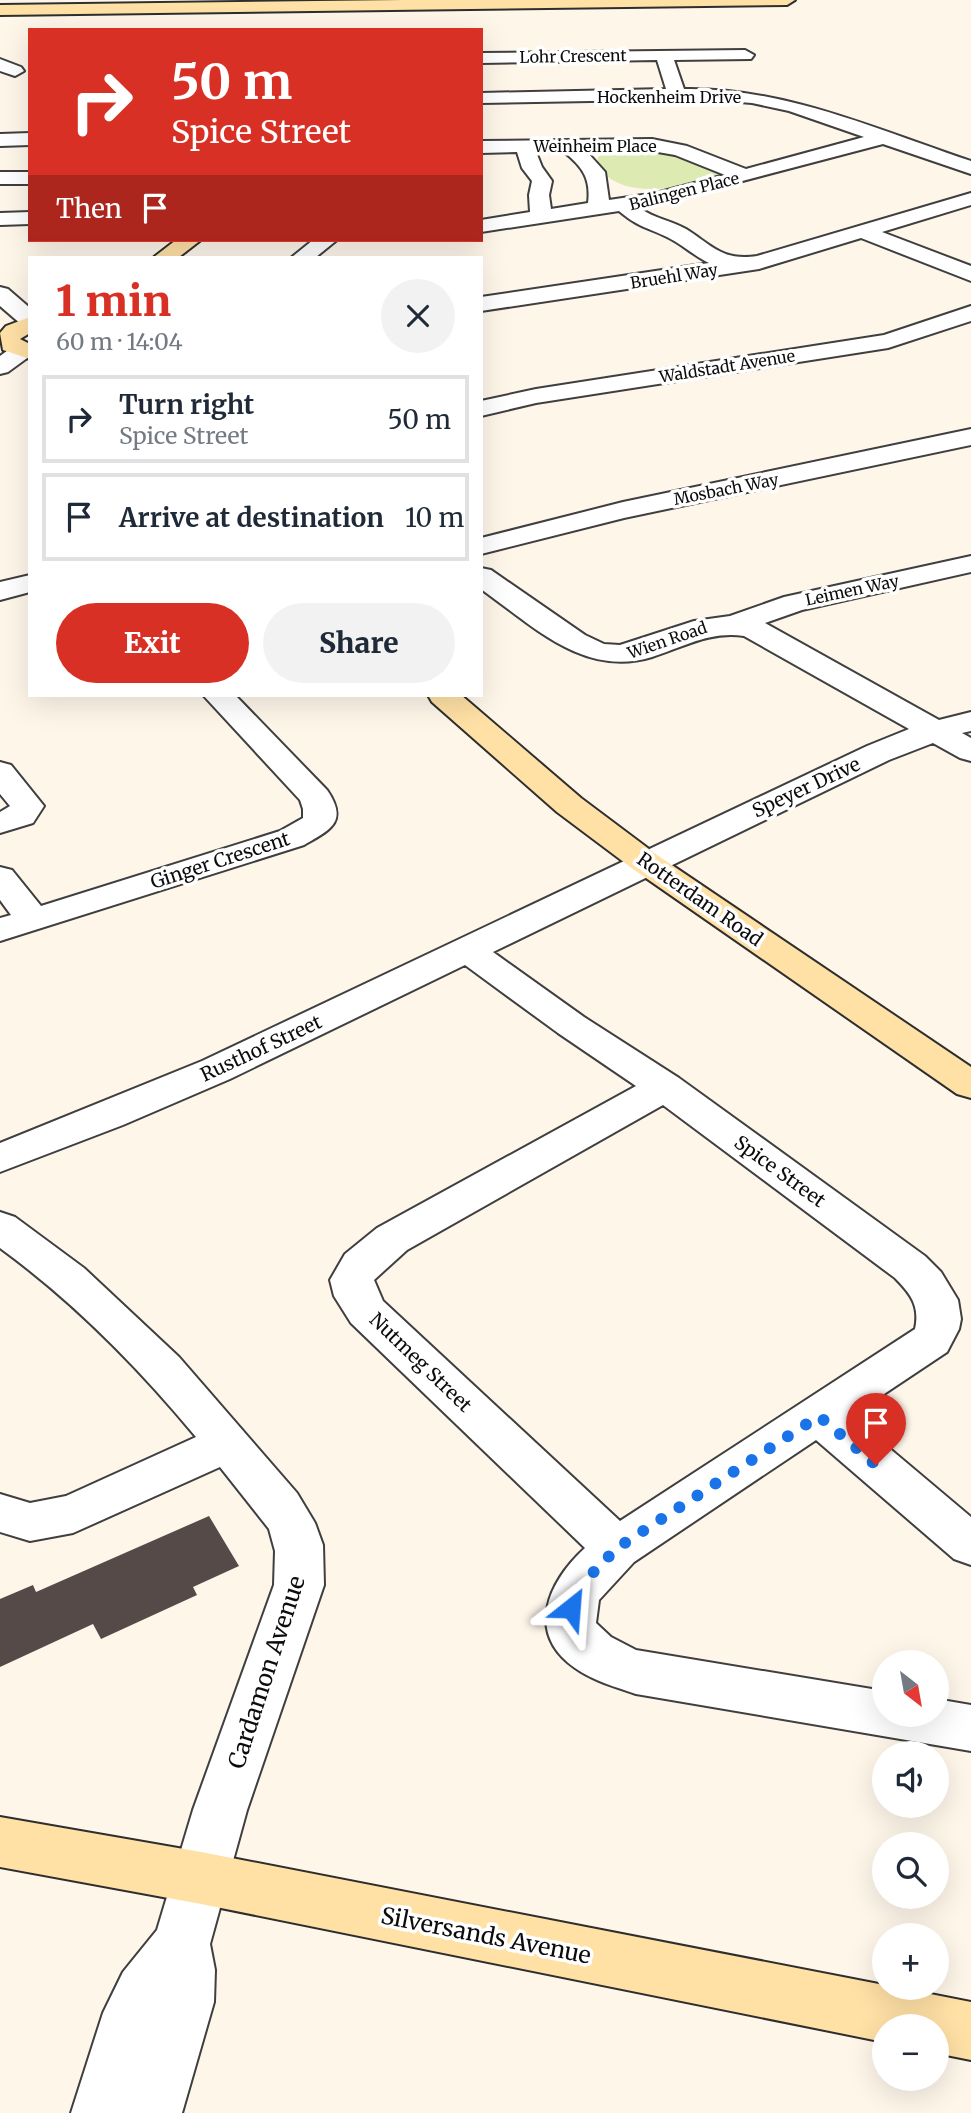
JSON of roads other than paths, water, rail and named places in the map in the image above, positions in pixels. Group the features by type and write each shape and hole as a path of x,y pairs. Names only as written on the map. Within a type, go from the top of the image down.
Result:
{"street":[{"path":"0,10 140,4 786,0"},
{"path":"132,26 140,4"},
{"path":"664,55 677,95"},
{"name":"Lohr Crescent","path":"483,58 744,55"},
{"name":"Hockenheim Drive","path":"483,98 727,95 767,100 971,168"},
{"name":"Balingen Place","path":"483,226 626,206 884,138"},
{"path":"0,140 28,139"},
{"path":"567,145 586,159 599,180 598,210"},
{"path":"586,159 614,145"},
{"name":"Weinheim Place","path":"483,146 652,145 674,149 746,176"},
{"path":"524,146 532,168 542,181 539,195 541,218"},
{"path":"0,178 28,178"},
{"path":"599,180 665,197 685,221 702,252 735,266"},
{"name":"Bruehl Way","path":"483,304 770,259 971,199"},
{"path":"626,206 645,222 685,221"},
{"path":"0,219 28,218"},
{"path":"863,232 971,274"},
{"path":"166,256 187,242"},
{"path":"304,256 323,242"},
{"path":"0,293 28,320"},
{"name":"Waldstadt Avenue","path":"483,409 536,396 887,341 971,313"},
{"path":"27,351 11,345 8,338 28,323"},
{"path":"0,367 27,351"},
{"name":"Mosbach Way","path":"483,545 622,510 971,437"},
{"name":"Leimen Way","path":"736,624 794,603 971,564"},
{"name":"Wien Road","path":"483,577 588,650 604,655 618,656 639,652 712,624 736,624 761,632 971,751"},
{"path":"0,591 28,584"},
{"name":"Ginger Crescent","path":"0,930 292,838 318,822 320,809 315,797 220,697"},
{"name":"Rotterdam Road","path":"445,697 569,805 645,862 971,1084"},
{"name":"Speyer Drive","path":"516,925 878,753 936,730 971,721"},
{"path":"0,772 27,806 21,816 0,822"},
{"path":"0,877 33,919"},
{"name":"Rusthof Street","path":"0,1158 109,1116 216,1070 516,925"},
{"name":"Spice Street","path":"467,950 570,1025 665,1087 910,1267 931,1287 941,1315 938,1329 930,1340 617,1548 581,1585 571,1608 576,1637 596,1656 636,1672 872,1712"},
{"name":"Nutmeg Street","path":"617,1548 368,1312 356,1296 352,1280 360,1265 392,1239 665,1087"},
{"name":"Cardamon Avenue","path":"0,1227 46,1257 95,1299 164,1370 229,1443 292,1524 298,1540 301,1571 299,1585 220,1810 181,1944 186,1970 185,2002 116,2113"},
{"path":"819,1416 971,1545"},
{"path":"10,1523 73,1514 229,1443"},
{"path":"949,1724 971,1728"},
{"name":"Silversands Avenue","path":"0,1842 201,1878 971,2031"}]}
